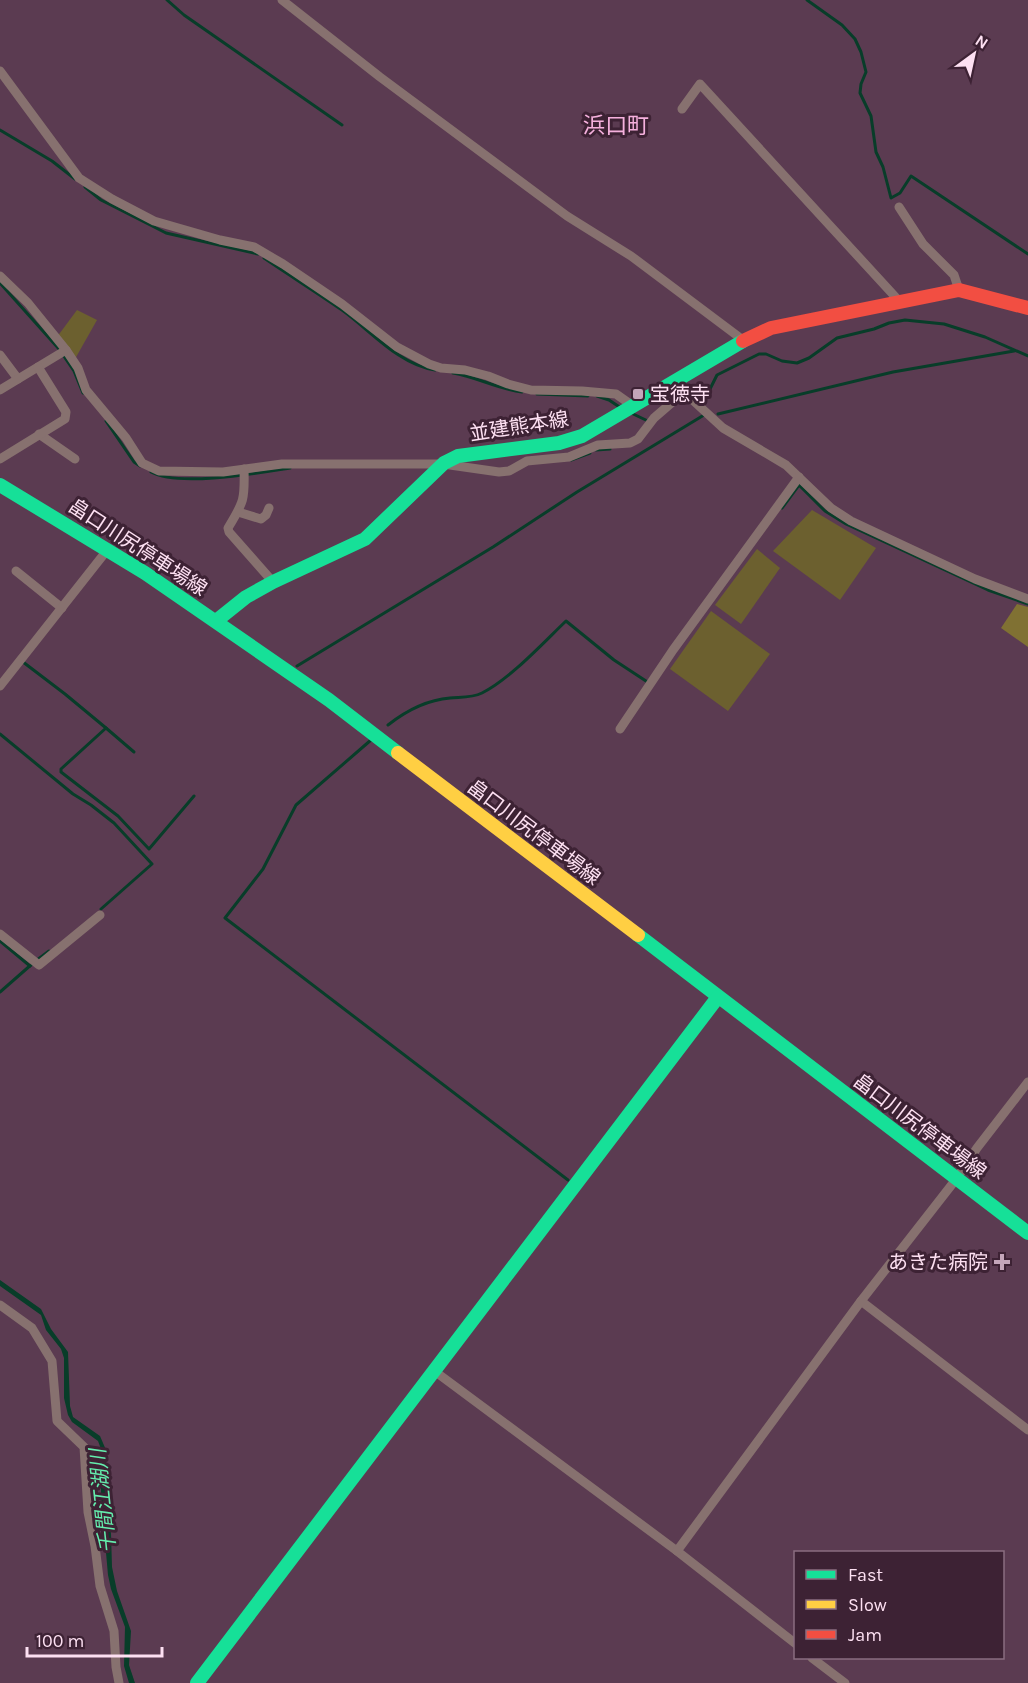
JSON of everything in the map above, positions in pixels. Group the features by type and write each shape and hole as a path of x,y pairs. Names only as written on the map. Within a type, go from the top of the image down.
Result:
{"main road":[{"name":"並建熊本線","path":"216,621 246,597 273,582 365,539 443,464 458,456 559,444 582,435 743,340 771,328 959,290 1028,308"},
{"name":"畠口川尻停車場線","path":"0,485 108,549 329,700 1028,1233"},
{"path":"197,1683 718,997"}],"street":[{"path":"282,0 380,77 567,216 632,256 743,340"},
{"path":"0,71 79,178 111,199 154,221 219,240 254,247 342,304 397,347 429,364 441,368 465,370 531,390 616,394 633,406"},
{"path":"682,109 700,84 900,302"},
{"path":"899,207 923,244 954,275 959,290"},
{"path":"0,276 28,303 62,352 78,368 86,390 126,438 142,463 159,471 223,472 282,464 443,464 499,472 509,471 537,458 569,457 598,445 630,443 638,439 654,418 686,394"},
{"path":"0,390 62,352"},
{"path":"0,355 18,379"},
{"path":"0,459 65,419 66,412 38,367"},
{"path":"672,381 723,428 786,465 831,508 851,521 975,579 1028,599"},
{"path":"39,434 75,459"},
{"path":"244,469 245,496 228,528 229,532 273,582"},
{"path":"620,729 673,650 800,477"},
{"path":"238,512 261,519 269,508"},
{"path":"0,686 108,549"},
{"path":"16,571 62,608"},
{"path":"0,934 39,965 100,915"},
{"path":"677,1551 861,1301 1028,1082"},
{"path":"861,1301 1028,1430"},
{"path":"0,1305 32,1328 52,1361 57,1421 84,1447 88,1512 100,1586 114,1631 119,1683"},
{"path":"434,1370 677,1551 794,1643"},
{"path":"813,1659 845,1683"}],"shaded area":[{"path":"77,310 97,320 75,359 57,337"},
{"path":"812,510 876,548 840,600 773,551"},
{"path":"757,549 780,568 741,624 715,605"},
{"path":"1017,604 1028,607 1028,647 1001,628"},
{"path":"711,611 770,654 728,711 670,669"}],"water":[{"name":"千間江湖川","path":"0,1280 41,1309 51,1329 68,1352 70,1406 73,1417 100,1436 106,1450 112,1567 117,1591 131,1631 129,1665 135,1683 129,1683 124,1666 125,1627 108,1575 101,1496 101,1449 98,1441 72,1422 68,1415 64,1398 64,1358 61,1349 46,1330 41,1315 0,1286"}],"waterway":[{"path":"167,0 184,15 342,125"},
{"path":"807,0 842,25 855,39 861,52 866,72 860,93 871,116 876,152 883,167 891,198 900,193 911,176 1028,254"},
{"path":"0,130 52,161 75,179"},
{"path":"85,187 101,200 166,233 258,254"},
{"path":"264,258 342,310 397,354 422,367 435,370"},
{"path":"0,283 59,349 74,371 83,393"},
{"path":"687,394 691,391 710,389 717,375 759,354 797,363 809,358 837,338 905,320 944,324 985,337 1028,356"},
{"path":"718,414 893,372 1014,351"},
{"path":"453,373 522,392"},
{"path":"537,394 588,396"},
{"path":"597,396 621,408"},
{"path":"629,412 650,422"},
{"path":"297,666 704,415"},
{"path":"106,421 134,462 140,466"},
{"path":"596,450 610,449"},
{"path":"571,460 590,453"},
{"path":"151,472 163,476 198,479 290,468"},
{"path":"782,508 799,485 825,511 846,524 988,590 1028,604"},
{"path":"388,725 425,703 474,696 493,687 526,660 566,621 614,660 649,683"},
{"path":"23,662 106,728 61,769 61,772 118,816 149,849 194,796"},
{"path":"106,728 134,752"},
{"path":"0,734 73,794 114,823 152,864 101,909"},
{"path":"371,740 296,805 263,869 225,918 568,1180"},
{"path":"0,941 30,966"},
{"path":"37,960 49,951"},
{"path":"0,992 32,964"}],"traffic: fast":[{"path":"216,621 246,597 273,582 365,539 444,463 458,456 559,443 582,436 743,341"},
{"path":"0,485 145,573 329,700 398,753"},
{"path":"638,935 1028,1233"},
{"path":"197,1683 718,997"}],"traffic: slow":[{"path":"398,753 638,935"}],"traffic: jam":[{"path":"743,341 771,328 959,290 1028,308"}],"place":[{"name":"宝徳寺","path":"638,394"},
{"name":"あきた病院","path":"1002,1262"}],"district":[{"name":"浜口町","path":"616,125"}]}
